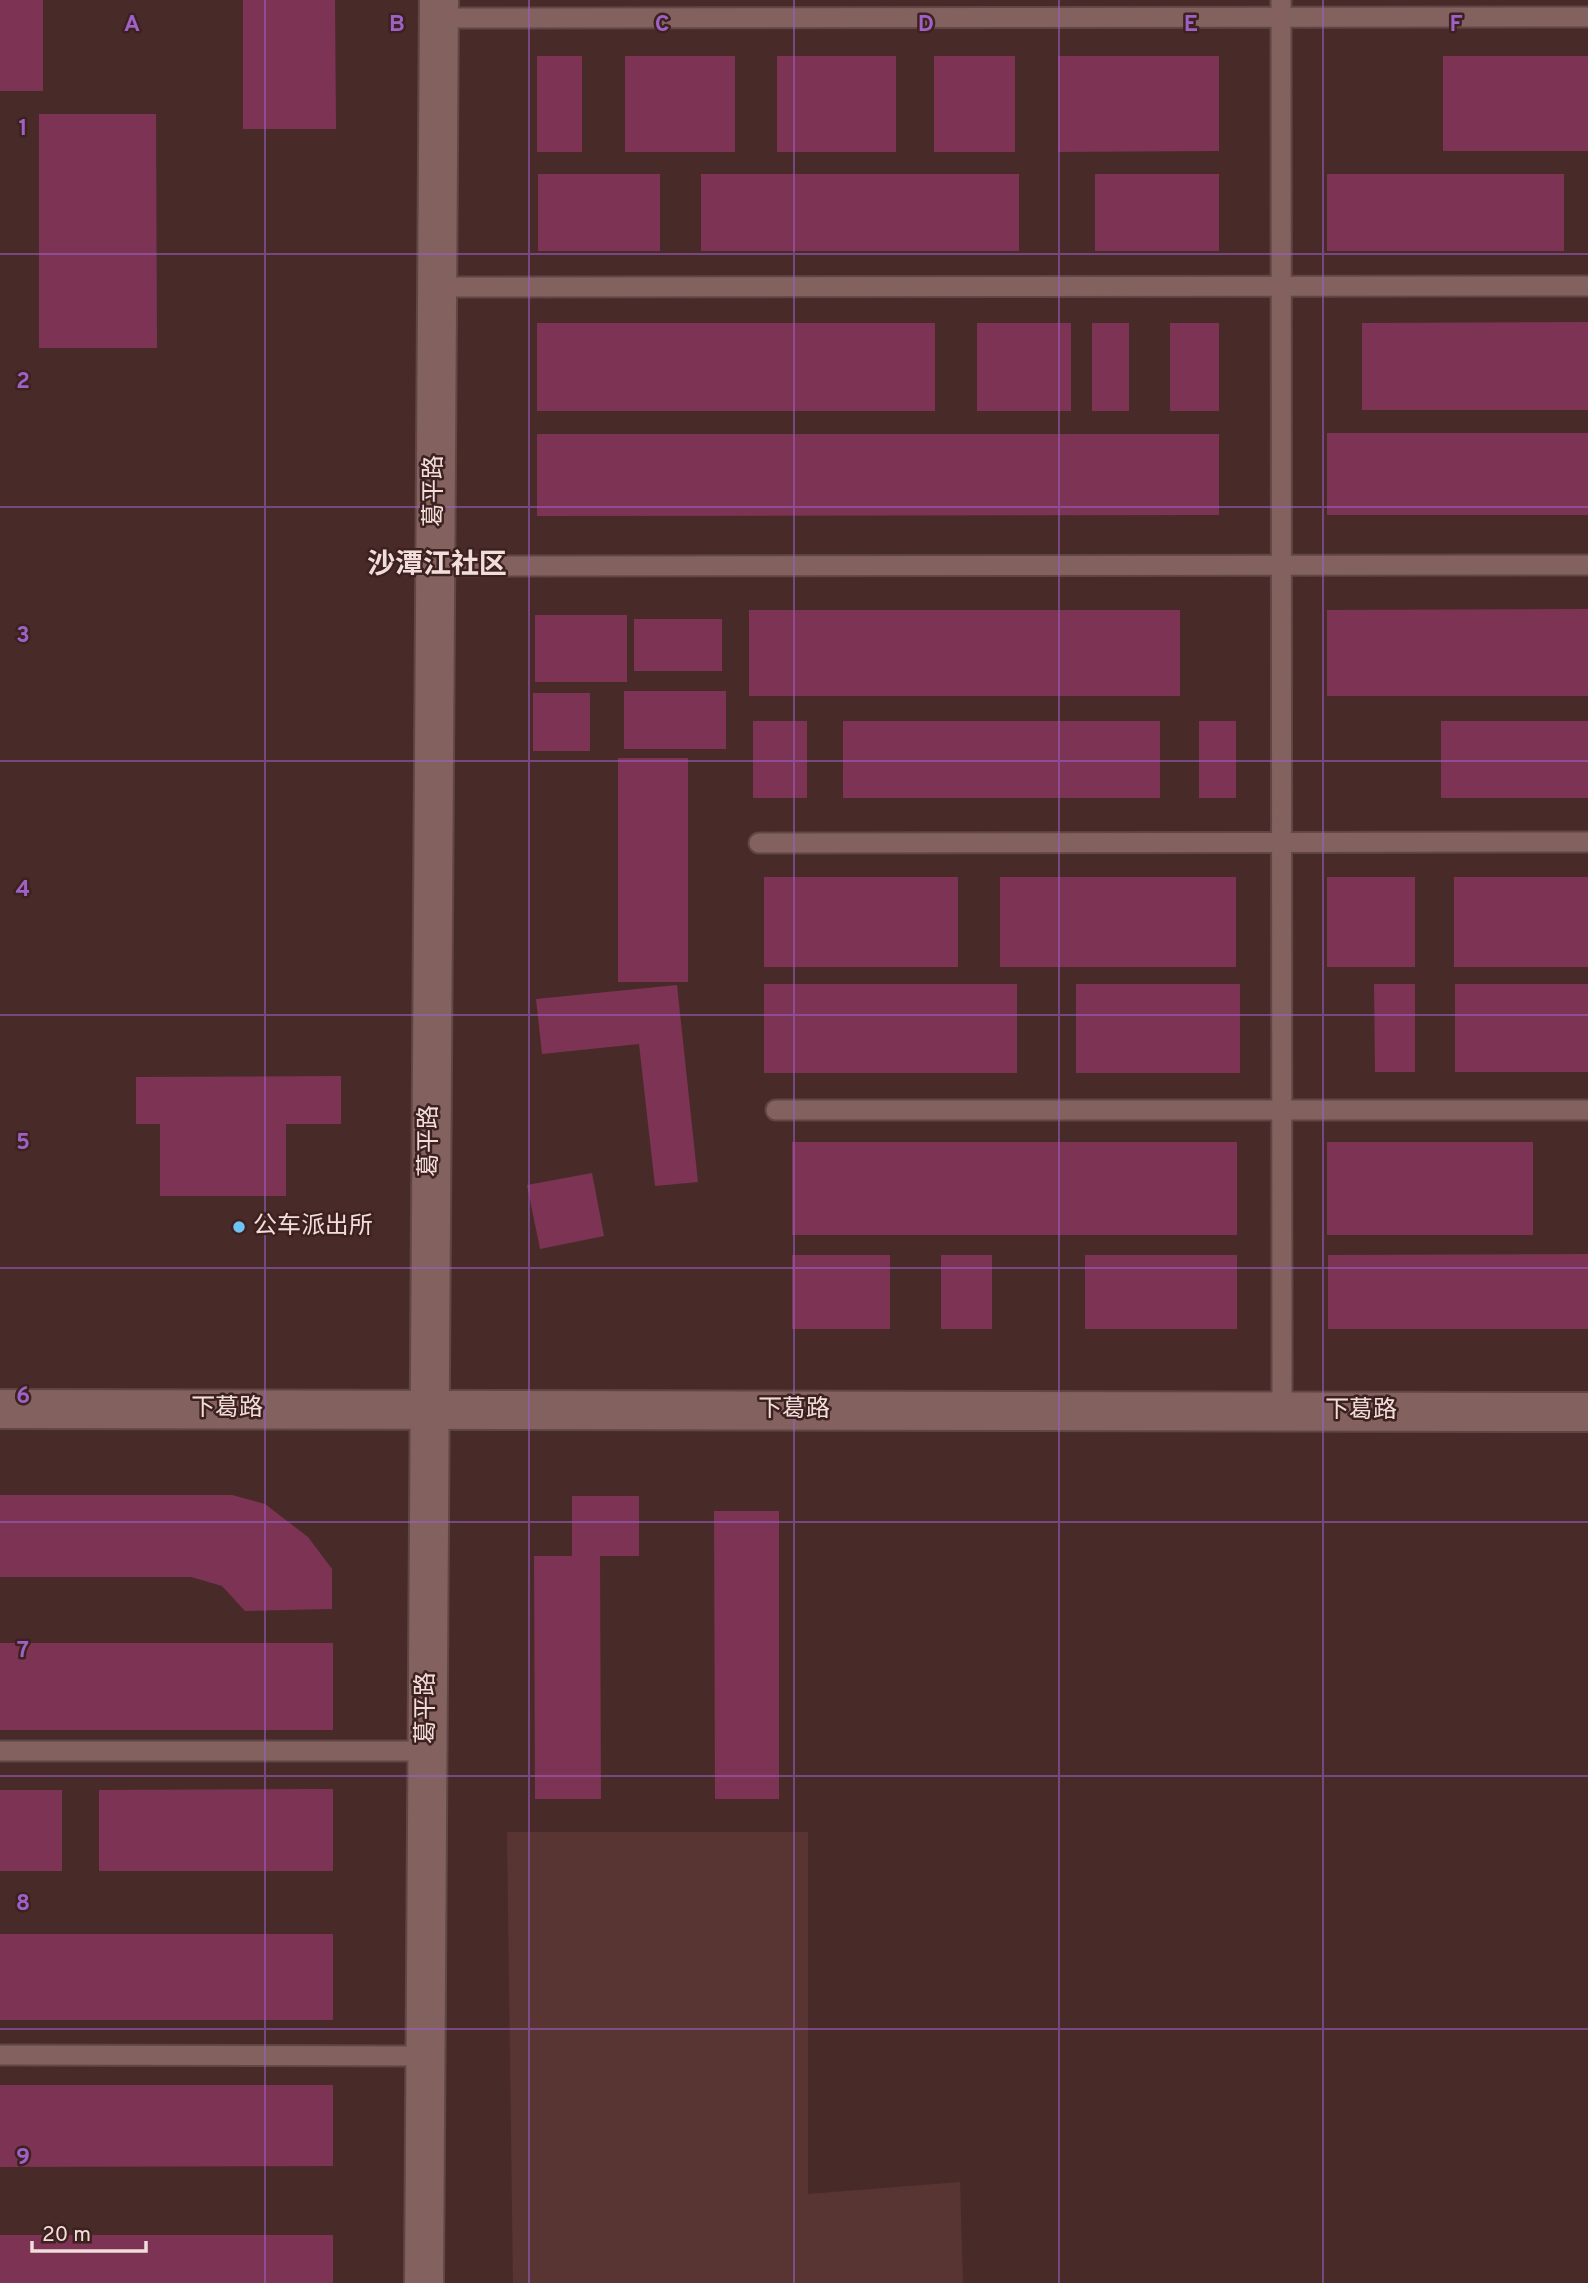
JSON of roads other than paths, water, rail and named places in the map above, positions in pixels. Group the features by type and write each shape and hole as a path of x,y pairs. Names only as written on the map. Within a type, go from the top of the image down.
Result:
{"street":[{"name":"葛平路","path":"424,2283 439,9"},
{"name":"下葛路","path":"0,1409 1588,1412"}],"lane":[{"path":"439,9 1281,9 1588,18"},
{"path":"1281,9 1282,1411"},
{"path":"437,287 1588,286"},
{"path":"435,566 1588,565"},
{"path":"759,843 1588,842"},
{"path":"776,1110 1588,1110"},
{"path":"0,1751 427,1751"},
{"path":"0,2055 426,2056"}],"place":[{"name":"公车派出所","path":"239,1227"}],"district":[{"name":"沙潭江社区","path":"437,566"}]}
